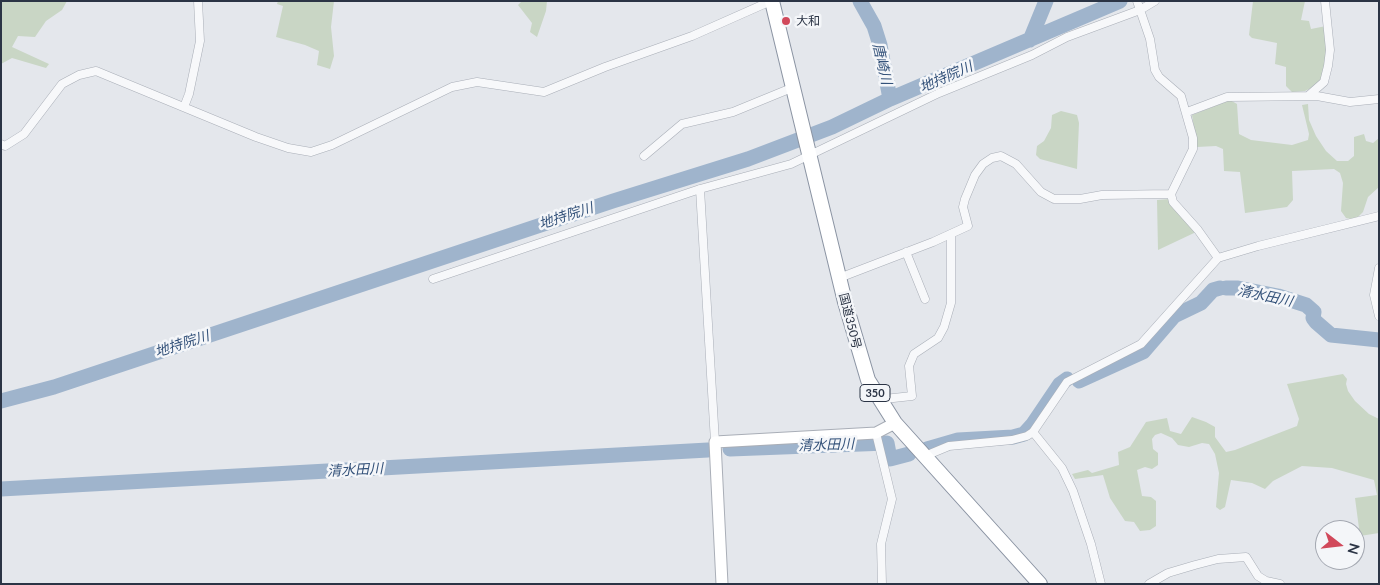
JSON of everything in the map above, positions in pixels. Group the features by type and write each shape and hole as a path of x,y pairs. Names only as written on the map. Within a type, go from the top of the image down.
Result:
{"highway":[{"name":"国道350号","path":"772,1 858,354 868,380 895,423 1040,584"}],"street":[{"path":"184,107 189,94 200,41 198,1"},
{"path":"1,144 5,146 24,134 62,84 70,78 89,72 104,72 264,140 299,151 311,152 332,145 452,87 477,82 544,92 605,67 692,36 772,1"},
{"path":"433,279 700,189 791,164 810,153 939,93 1032,55 1138,5 1154,1"},
{"path":"1308,96 1324,82 1328,66 1330,50 1325,1"},
{"path":"1138,5 1150,39 1155,70 1159,77 1181,96 1193,138 1193,149 1171,194 1173,202 1198,230 1218,258"},
{"path":"644,156 682,124 733,112 794,87"},
{"path":"1187,112 1227,97 1308,96 1350,102 1379,99"},
{"path":"839,278 968,226 963,207 965,199 975,175 983,164 992,158 1001,156 1016,164 1041,192 1054,199 1080,199 1102,195 1171,194"},
{"path":"700,189 722,584"},
{"path":"925,456 949,446 1012,440 1027,436 1033,432 1068,382 1141,344 1218,258 1258,246 1379,216"},
{"path":"881,403 884,399 912,396 909,366 914,354 938,338 944,327 951,303 951,234"},
{"path":"906,252 925,299"},
{"path":"1379,268 1374,295 1379,316"},
{"path":"715,442 877,439 895,423"},
{"path":"1033,432 1062,468 1073,491 1091,544 1101,584"},
{"path":"877,439 892,498 881,544 882,584"},
{"path":"1149,584 1168,573 1195,565 1218,559 1246,557 1258,576 1266,581 1280,584"}],"green space":[{"path":"1,1 67,1 62,10 46,21 35,37 18,36 12,47 49,64 46,68 12,58 1,64"},
{"path":"278,1 334,1 331,27 334,56 330,69 317,65 319,51 276,37 283,6 277,4"},
{"path":"522,1 547,1 546,11 537,37 530,32 532,23 518,5"},
{"path":"1253,1 1305,1 1301,20 1309,21 1311,29 1326,26 1327,56 1321,80 1315,86 1305,91 1292,92 1286,86 1286,67 1275,64 1277,43 1252,38 1249,35"},
{"path":"1230,100 1237,104 1239,134 1251,140 1292,145 1308,140 1309,134 1302,105 1308,104 1309,120 1316,136 1326,151 1337,161 1348,161 1354,156 1354,137 1364,134 1366,141 1373,143 1379,138 1379,187 1368,197 1363,212 1355,220 1346,218 1341,211 1343,183 1340,173 1334,169 1292,171 1293,200 1287,207 1245,213 1240,172 1224,171 1223,149 1216,146 1197,147 1192,115"},
{"path":"1061,111 1077,115 1079,123 1077,169 1040,159 1036,155 1037,146 1044,141 1051,128 1052,115"},
{"path":"1170,199 1197,229 1194,233 1158,250 1157,200"},
{"path":"1343,374 1347,379 1348,391 1355,401 1369,414 1379,419 1379,533 1365,535 1365,520 1358,520 1355,498 1377,495 1374,480 1332,468 1302,466 1273,481 1265,489 1252,483 1231,480 1225,507 1220,510 1216,507 1219,473 1215,454 1209,444 1202,443 1189,447 1178,445 1172,438 1161,433 1155,435 1152,439 1153,449 1158,453 1158,465 1152,469 1145,467 1137,470 1142,496 1151,497 1156,501 1156,526 1150,530 1140,531 1134,522 1125,521 1110,498 1103,475 1075,479 1072,474 1088,470 1092,473 1119,465 1118,452 1130,447 1146,422 1167,418 1170,431 1181,434 1192,417 1206,422 1215,427 1215,437 1226,452 1297,426 1299,419 1287,384"}],"waterway":[{"name":"唐崎川","path":"860,1 874,26 880,45 890,99"},
{"path":"1030,40 1046,1"},
{"name":"地持院川","path":"1,401 54,387 613,201 748,159 832,127 890,99 1120,1"},
{"name":"清水田川","path":"1079,381 1143,352 1174,316 1201,303 1213,290 1220,288"},
{"name":"清水田川","path":"1226,288 1238,288 1278,296 1306,305 1314,312 1313,318 1316,322 1331,335 1379,340"},
{"name":"清水田川","path":"927,449 958,440 1013,437 1024,434 1060,384 1067,379"},
{"name":"清水田川","path":"730,449 887,443 890,459 909,454"},
{"name":"清水田川","path":"1,489 708,450"}],"place":[{"name":"大和","path":"786,21"}]}
